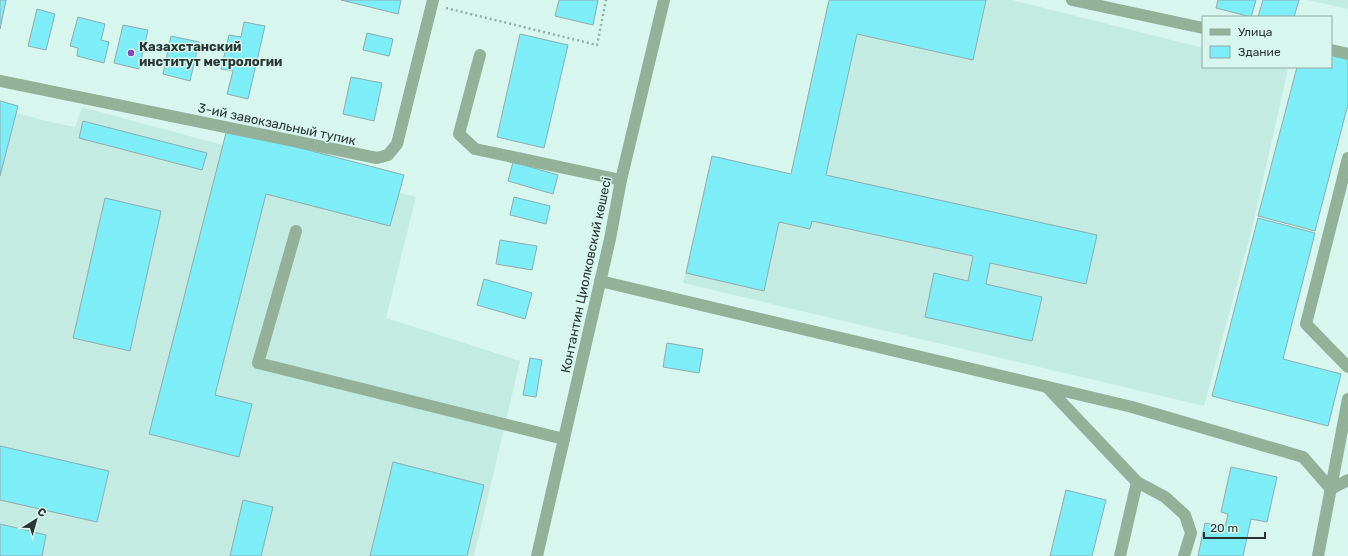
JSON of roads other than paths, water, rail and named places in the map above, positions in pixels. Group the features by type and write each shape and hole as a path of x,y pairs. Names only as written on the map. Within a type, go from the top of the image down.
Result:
{"street":[{"name":"Контантин Циолковский көшесі","path":"537,556 610,239 621,180 664,0"},
{"path":"1072,0 1202,28"},
{"name":"3-ий завокзальный тупик","path":"0,81 376,158 388,155 397,144 433,2"},
{"path":"1332,50 1348,54"},
{"path":"480,55 458,134 475,149 621,180"},
{"path":"1348,158 1306,324 1348,367"},
{"path":"296,231 258,363 564,439"},
{"path":"600,281 1132,407 1303,457 1331,489"},
{"path":"1047,387 1137,482 1165,497 1184,515 1191,533 1184,556"},
{"path":"1318,556 1348,399"},
{"path":"1331,489 1348,480"},
{"path":"1120,556 1137,482"}],"place":[{"name":"Казахстанский институт метрологии","path":"131,53"}]}
